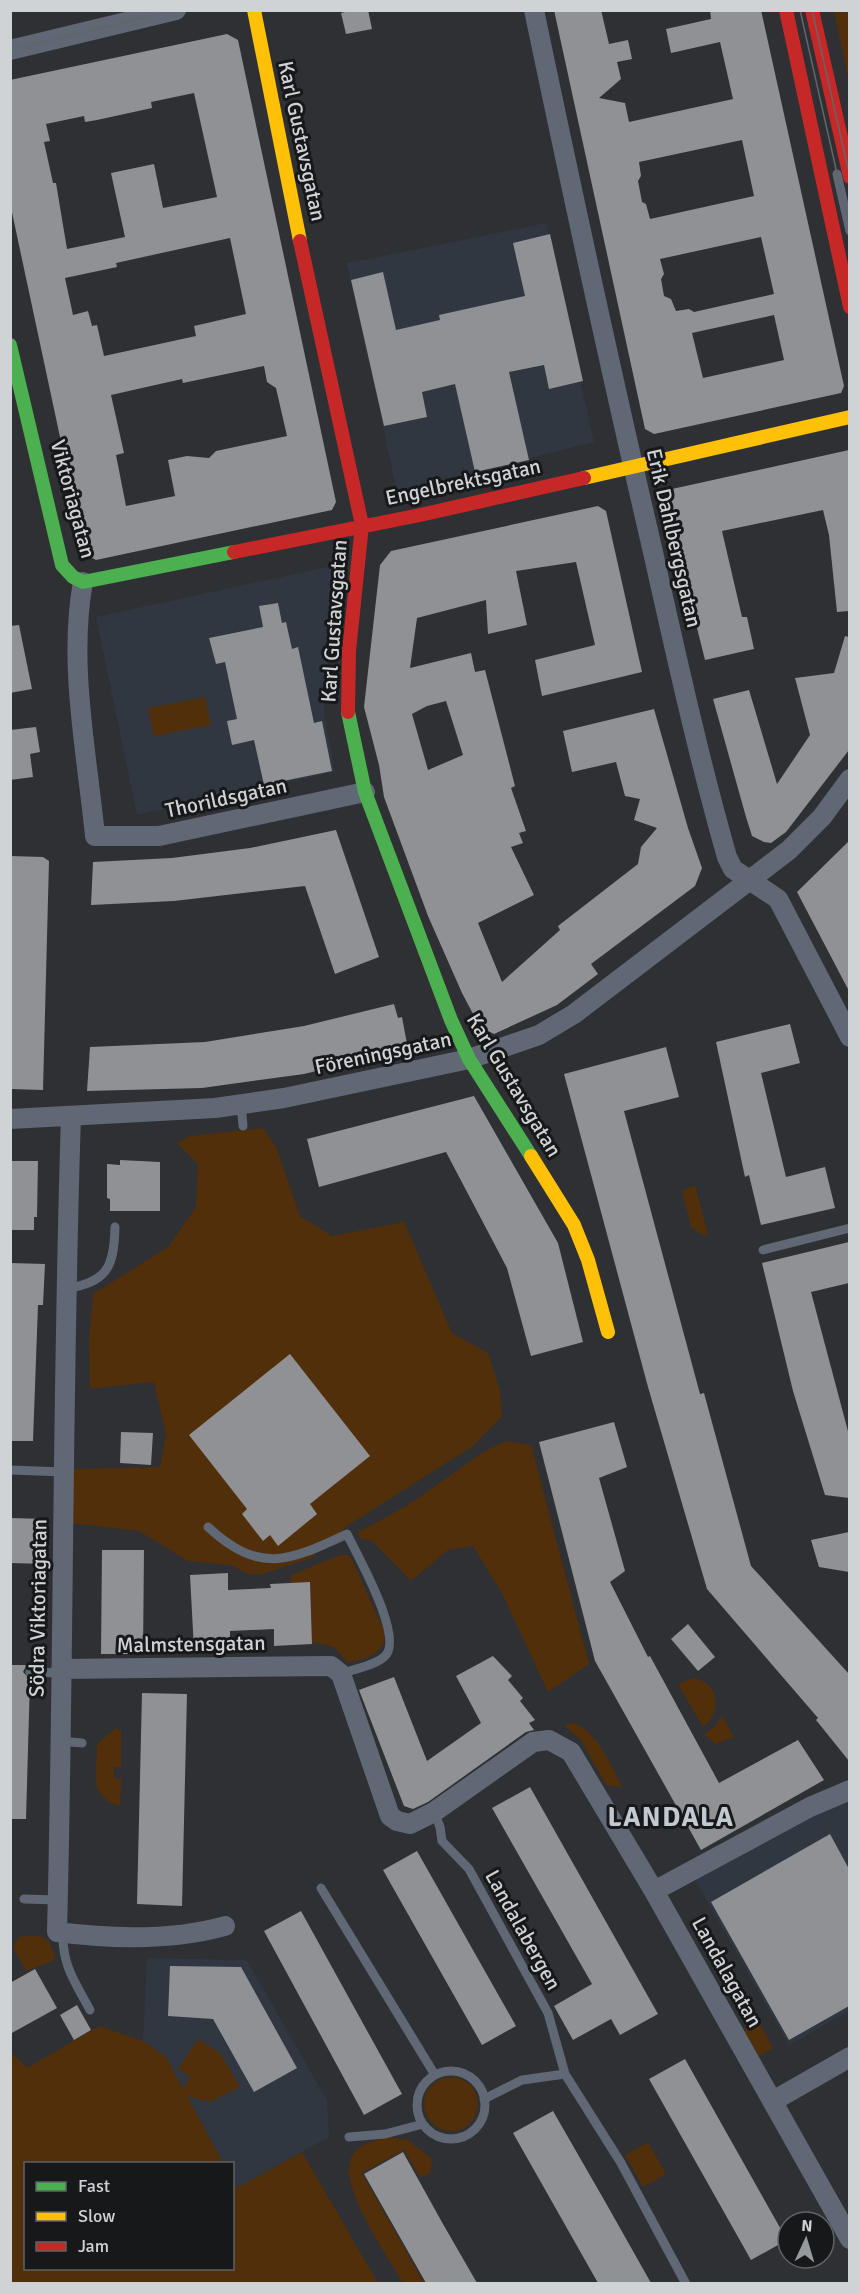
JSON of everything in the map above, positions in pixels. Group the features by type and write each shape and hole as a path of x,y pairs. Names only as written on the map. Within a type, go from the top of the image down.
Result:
{"street":[{"path":"10,50 176,10"},
{"name":"Karl Gustavsgatan","path":"254,10 362,525 362,549 349,651 347,709 365,792 451,1020 469,1059 574,1225 588,1260 609,1332"},
{"name":"Erik Dahlbergsgatan","path":"534,10 577,217 633,466 686,697 725,850 733,869 778,899 849,1037"},
{"path":"786,10 849,307"},
{"path":"812,10 849,177"},
{"name":"Viktoriagatan","path":"10,345 62,566 73,578 83,582 78,608 77,657 95,836"},
{"name":"Engelbrektsgatan","path":"83,582 420,515 849,417"},
{"name":"Föreningsgatan","path":"10,1119 241,1104 285,1098 469,1059 539,1035 574,1014 789,850 822,817 849,779"},
{"name":"Thorildsgatan","path":"95,836 159,836 365,792"},
{"name":"Södra Viktoriagatan","path":"63,1933 57,1932 65,1289 71,1116"},
{"name":"Malmstensgatan","path":"61,1671 331,1666 341,1674"},
{"path":"341,1674 390,1816 410,1824 434,1812"},
{"name":"Landalagatan","path":"434,1812 533,1742 549,1740 571,1752 654,1891 848,2235"},
{"path":"654,1891 810,1807 849,1790"},
{"path":"63,1933 162,1937 187,1935 225,1926"},
{"path":"773,2101 849,2058"}],"lane":[{"path":"836,168 849,231"},
{"path":"241,1104 243,1126"},
{"path":"65,1289 88,1285 102,1276 114,1254 114,1227"},
{"path":"763,1250 849,1228"},
{"path":"10,1470 64,1472"},
{"path":"208,1527 239,1551 266,1560 300,1556 347,1534 388,1623 392,1640 390,1649 384,1658 341,1674"},
{"path":"30,1672 61,1671"},
{"path":"60,1741 82,1743"},
{"name":"Landalabergen","path":"434,1812 442,1841 469,1869 548,2013 565,2074 621,2163 686,2283"},
{"path":"321,1888 435,2075"},
{"path":"24,1899 58,1900"},
{"path":"63,1933 63,1953 66,1966 90,2010"},
{"path":"446,2071 463,2073 477,2083 484,2099 482,2118 477,2126 466,2135 444,2138 434,2134 423,2124 418,2114 417,2099 423,2085 435,2075 446,2071"},
{"path":"484,2099 522,2080 565,2074"},
{"path":"349,2137 385,2134 423,2124"}],"shaded area":[{"path":"834,11 849,11 849,83 848,77"},
{"path":"546,223 594,442 397,491 347,263"},
{"path":"336,565 324,712 335,772 137,815 96,617"},
{"path":"205,697 211,725 154,736 148,708"},
{"path":"263,1128 277,1149 300,1216 332,1236 404,1222 452,1333 488,1353 500,1391 502,1416 473,1446 347,1526 311,1558 263,1574 249,1574 230,1565 188,1561 139,1531 69,1523 70,1469 160,1467 166,1435 154,1382 90,1389 89,1341 93,1294 168,1247 196,1207 198,1164 177,1143 190,1136"},
{"path":"695,1185 708,1234 704,1236 691,1227 682,1191"},
{"path":"506,1441 531,1445 589,1664 548,1692 502,1593 473,1546 448,1550 411,1581 371,1540 361,1539 357,1533 408,1505 485,1451"},
{"path":"340,1555 347,1555 352,1560 386,1635 377,1652 348,1663 334,1647 312,1642 310,1582 291,1583 291,1575"},
{"path":"693,1678 702,1680 708,1685 715,1698 714,1714 703,1727 678,1684"},
{"path":"722,1716 734,1737 716,1744 704,1734 714,1727"},
{"path":"574,1723 583,1728 597,1742 623,1788 606,1785 581,1740 566,1727 566,1724"},
{"path":"116,1728 121,1730 121,1767 114,1767 114,1778 121,1779 120,1806 102,1796 96,1782 97,1744"},
{"path":"849,1795 849,2011 789,2045 694,1878"},
{"path":"39,1936 48,1940 55,1956 53,1961 26,1971 13,1947 19,1937"},
{"path":"147,1958 247,1960 327,2100 329,2137 237,2188 234,2183 234,2162 222,2162 166,2057 143,2041"},
{"path":"755,2015 773,2048 759,2056 745,2033 746,2022"},
{"path":"99,2026 143,2041 166,2057 183,2089 190,2077 178,2069 198,2039 220,2053 240,2087 209,2102 187,2096 222,2162 24,2162 24,2270 234,2270 234,2183 237,2188 302,2152 378,2283 11,2283 11,2052 27,2068"},
{"path":"451,2077 461,2079 470,2085 476,2094 478,2104 476,2114 470,2123 461,2129 451,2131 441,2129 432,2123 426,2114 424,2104 426,2094 432,2085 441,2079"},
{"path":"388,2137 408,2140 431,2158 429,2174 420,2177 404,2150 362,2173 424,2283 403,2283 377,2241 352,2189 349,2174 352,2155 365,2144"},
{"path":"648,2142 666,2174 643,2187 625,2155"}],"building":[{"path":"368,10 372,29 346,34 341,13"},
{"path":"554,10 601,10 609,44 628,40 632,59 617,62 621,79 599,98 625,103 629,122 733,99 720,42 671,53 666,29 711,19 710,10 761,10 844,386 841,393 654,434 645,429","holes":["742,140 754,196 650,219 646,204 642,202 638,181 641,176 639,162","761,237 774,294 694,312 689,309 676,311 671,299 664,296 661,279 664,274 660,259","774,315 784,360 703,378 692,333"]},
{"path":"227,34 238,40 336,502 332,510 96,560 85,554 10,203 10,80","holes":["194,93 217,197 163,208 154,164 111,173 125,237 67,249 56,183 53,183 44,142 50,141 46,124 84,116 85,122 97,120 152,108 151,102","230,238 246,314 194,326 196,336 104,356 97,325 92,326 88,311 73,315 65,278 117,267 116,263","264,366 267,382 276,388 287,436 216,451 209,458 187,456 168,460 175,496 126,506 116,455 124,453 111,395 182,379 183,383"]},
{"path":"550,234 583,381 549,389 544,365 509,372 529,460 475,472 455,384 422,392 427,417 384,426 351,280 383,272 396,330 440,320 439,315 525,296 513,243"},
{"path":"849,450 849,611 837,612 829,535 823,510 722,531 742,617 747,617 754,649 705,660 665,500 672,489"},
{"path":"598,506 606,511 642,672 542,696 535,660 595,645 576,562 516,571 527,625 488,634 486,600 417,618 410,668 471,653 475,672 485,670 515,786 511,788 526,831 519,833 523,843 511,847 534,895 478,923 502,982 560,930 558,926 638,864 641,847 657,828 634,820 640,799 625,796 616,762 572,772 563,731 654,709 688,828 702,868 695,886 591,964 598,974 557,1005 494,1034 480,1027 462,993 428,916 384,797 379,765 364,707 380,565 391,551","holes":["446,701 463,755 428,770 412,714 427,706"]},
{"path":"278,603 282,623 286,622 292,649 298,647 314,723 322,721 332,771 264,785 254,740 232,745 227,721 237,719 225,662 216,664 209,638 263,627 259,606"},
{"path":"19,625 32,689 10,693 10,626"},
{"path":"845,636 849,637 849,750 786,832 771,843 764,842 752,836 713,699 749,690 777,784 810,735 795,678 834,673"},
{"path":"36,727 40,752 30,754 33,777 10,780 10,730"},
{"path":"336,830 379,957 335,974 305,886 174,901 91,905 93,862 172,858 250,848"},
{"path":"849,841 849,991 797,892"},
{"path":"10,856 43,857 49,861 43,1090 10,1089"},
{"path":"394,1004 398,1018 402,1017 408,1049 304,1074 202,1088 87,1091 90,1047 205,1042 304,1026"},
{"path":"790,1024 800,1063 761,1073 786,1177 825,1167 835,1208 761,1225 749,1175 745,1177 716,1042"},
{"path":"666,1047 679,1097 624,1111 700,1394 704,1393 751,1566 849,1674 849,1761 816,1720 818,1718 707,1589 648,1387 564,1074"},
{"path":"474,1096 558,1243 583,1342 531,1356 507,1268 446,1152 319,1187 307,1139"},
{"path":"120,1160 160,1162 160,1211 110,1211 110,1199 107,1198 107,1164 120,1165"},
{"path":"12,1161 38,1161 37,1217 34,1217 34,1230 10,1230"},
{"path":"849,1242 849,1283 811,1292 849,1435 849,1498 825,1495 793,1391 762,1263"},
{"path":"10,1263 45,1264 43,1305 38,1305 33,1441 10,1441"},
{"path":"290,1354 370,1456 310,1504 317,1514 278,1546 270,1535 263,1541 242,1514 247,1509 189,1435"},
{"path":"614,1422 627,1467 599,1478 625,1571 610,1582 648,1657 650,1656 719,1783 798,1740 824,1780 701,1850 595,1661 539,1442"},
{"path":"121,1432 153,1433 151,1465 120,1463"},
{"path":"10,1518 46,1519 46,1564 10,1563"},
{"path":"849,1532 849,1572 819,1567 811,1540"},
{"path":"102,1550 144,1550 143,1654 101,1654"},
{"path":"228,1573 228,1590 271,1588 270,1584 310,1582 312,1644 274,1646 274,1629 230,1631 230,1649 194,1650 190,1575"},
{"path":"688,1624 715,1657 698,1671 671,1639"},
{"path":"493,1656 512,1676 508,1680 523,1698 520,1701 535,1720 529,1723 534,1730 526,1732 428,1802 413,1809 404,1806 359,1690 394,1677 427,1761 481,1723 456,1676"},
{"path":"10,1665 31,1665 23,1672 30,1679 26,1819 10,1819"},
{"path":"142,1693 187,1694 182,1906 137,1904"},
{"path":"530,1787 658,2014 620,2035 611,2019 573,2040 554,2006 592,1984 492,1808"},
{"path":"830,1834 849,1869 849,2006 789,2040 711,1902"},
{"path":"417,1851 516,2026 482,2045 383,1870"},
{"path":"301,1911 402,2094 364,2115 264,1931"},
{"path":"170,1966 241,1967 297,2068 254,2092 213,2019 168,2016"},
{"path":"35,1969 57,2008 10,2034 10,1983"},
{"path":"77,2005 91,2030 74,2040 60,2015"},
{"path":"685,2059 776,2220 776,2246 751,2260 649,2079"},
{"path":"553,2111 651,2283 598,2283 513,2133"},
{"path":"403,2152 477,2283 426,2283 364,2174"}],"tram line":[{"path":"10,50 176,10"},
{"path":"800,10 850,231"},
{"path":"812,10 850,177"}],"traffic: fast":[{"path":"10,345 62,565 73,577 83,582 234,552"},
{"path":"348,712 365,792 451,1020 469,1059 531,1156"}],"traffic: slow":[{"path":"254,10 300,241"},
{"path":"584,478 850,417"},
{"path":"531,1156 574,1225 588,1260 608,1332"}],"traffic: jam":[{"path":"786,10 850,307"},
{"path":"812,10 850,177"},
{"path":"300,241 362,525 349,651 348,712"},
{"path":"234,552 420,515 584,478"}],"district":[{"name":"LANDALA","path":"671,1817"}]}
